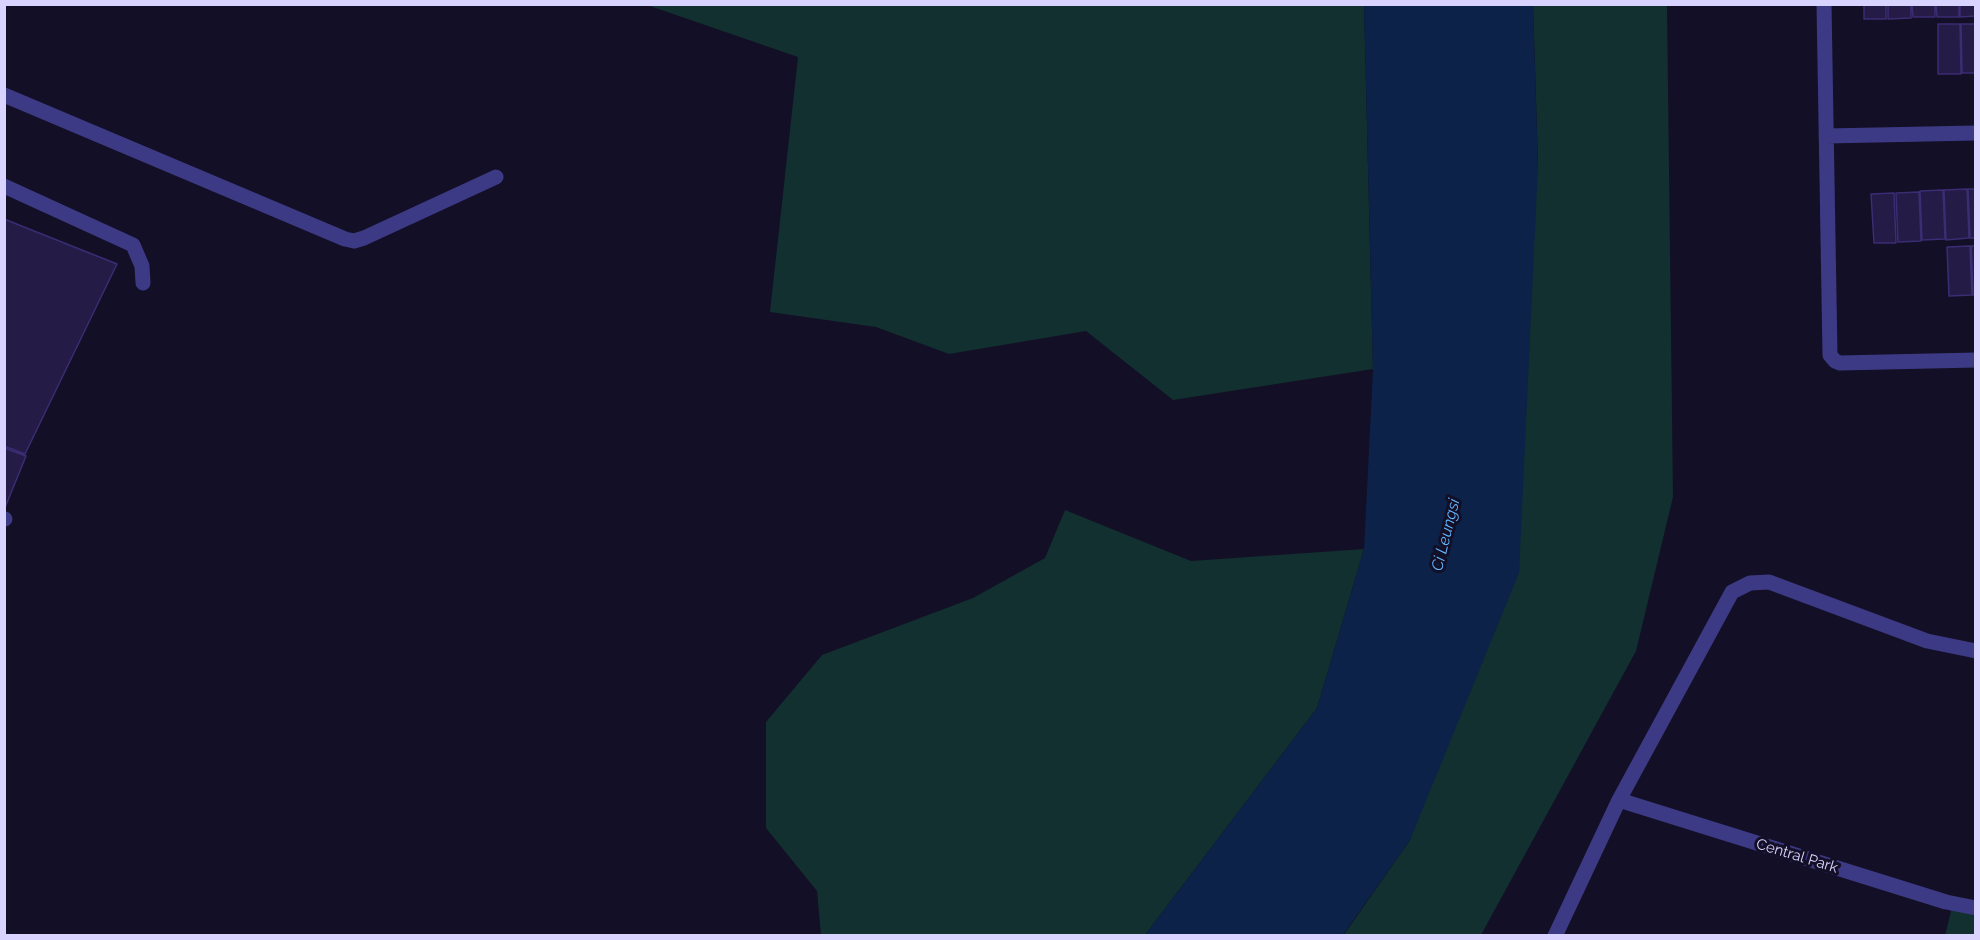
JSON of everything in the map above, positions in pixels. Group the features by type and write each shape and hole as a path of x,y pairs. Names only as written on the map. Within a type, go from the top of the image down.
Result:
{"street":[{"path":"1824,4 1830,355 1840,363 1976,360"},
{"path":"4,95 354,241 496,177"},
{"path":"1826,136 1976,133"},
{"path":"4,186 133,245 142,266 143,283"},
{"path":"1555,936 1619,800 1732,592 1750,583 1769,582 1927,641 1976,651"},
{"name":"Central Park","path":"1619,800 1946,902 1976,908"}],"green space":[{"path":"647,5 1364,5 1373,369 1173,400 1086,331 949,354 876,327 770,312 798,57"},
{"path":"1533,5 1667,5 1673,497 1636,651 1481,935 1343,936 1410,840 1538,165"},
{"path":"1065,510 1191,561 1364,549 1317,708 1145,935 821,935 817,891 766,828 766,722 822,655 973,598 1045,558"},
{"path":"1952,907 1975,916 1975,935 1945,936"}],"water":[{"name":"Ci Leungsi","path":"1364,5 1533,5 1538,165 1519,573 1410,840 1343,935 1145,935 1317,708 1364,549 1373,369"}],"building":[{"path":"1864,4 1886,4 1886,19 1864,19"},
{"path":"1888,4 1911,4 1911,18 1888,19"},
{"path":"1912,4 1935,4 1935,17 1913,17"},
{"path":"1936,4 1959,4 1959,17 1937,17"},
{"path":"1960,4 1976,4 1976,16 1960,17"},
{"path":"1938,24 1960,24 1961,74 1938,74"},
{"path":"1961,24 1976,24 1976,73 1962,73"},
{"path":"1967,189 1969,238 1946,240 1944,190"},
{"path":"1968,189 1976,189 1976,238 1970,238"},
{"path":"1943,190 1945,239 1922,240 1920,191"},
{"path":"1919,192 1921,241 1898,242 1896,193"},
{"path":"1894,193 1896,243 1874,243 1871,194"},
{"path":"4,219 117,264 25,454 4,446"},
{"path":"1970,246 1972,295 1949,296 1947,247"},
{"path":"1971,246 1976,246 1976,295 1973,295"},
{"path":"4,448 26,456 4,510"}]}
